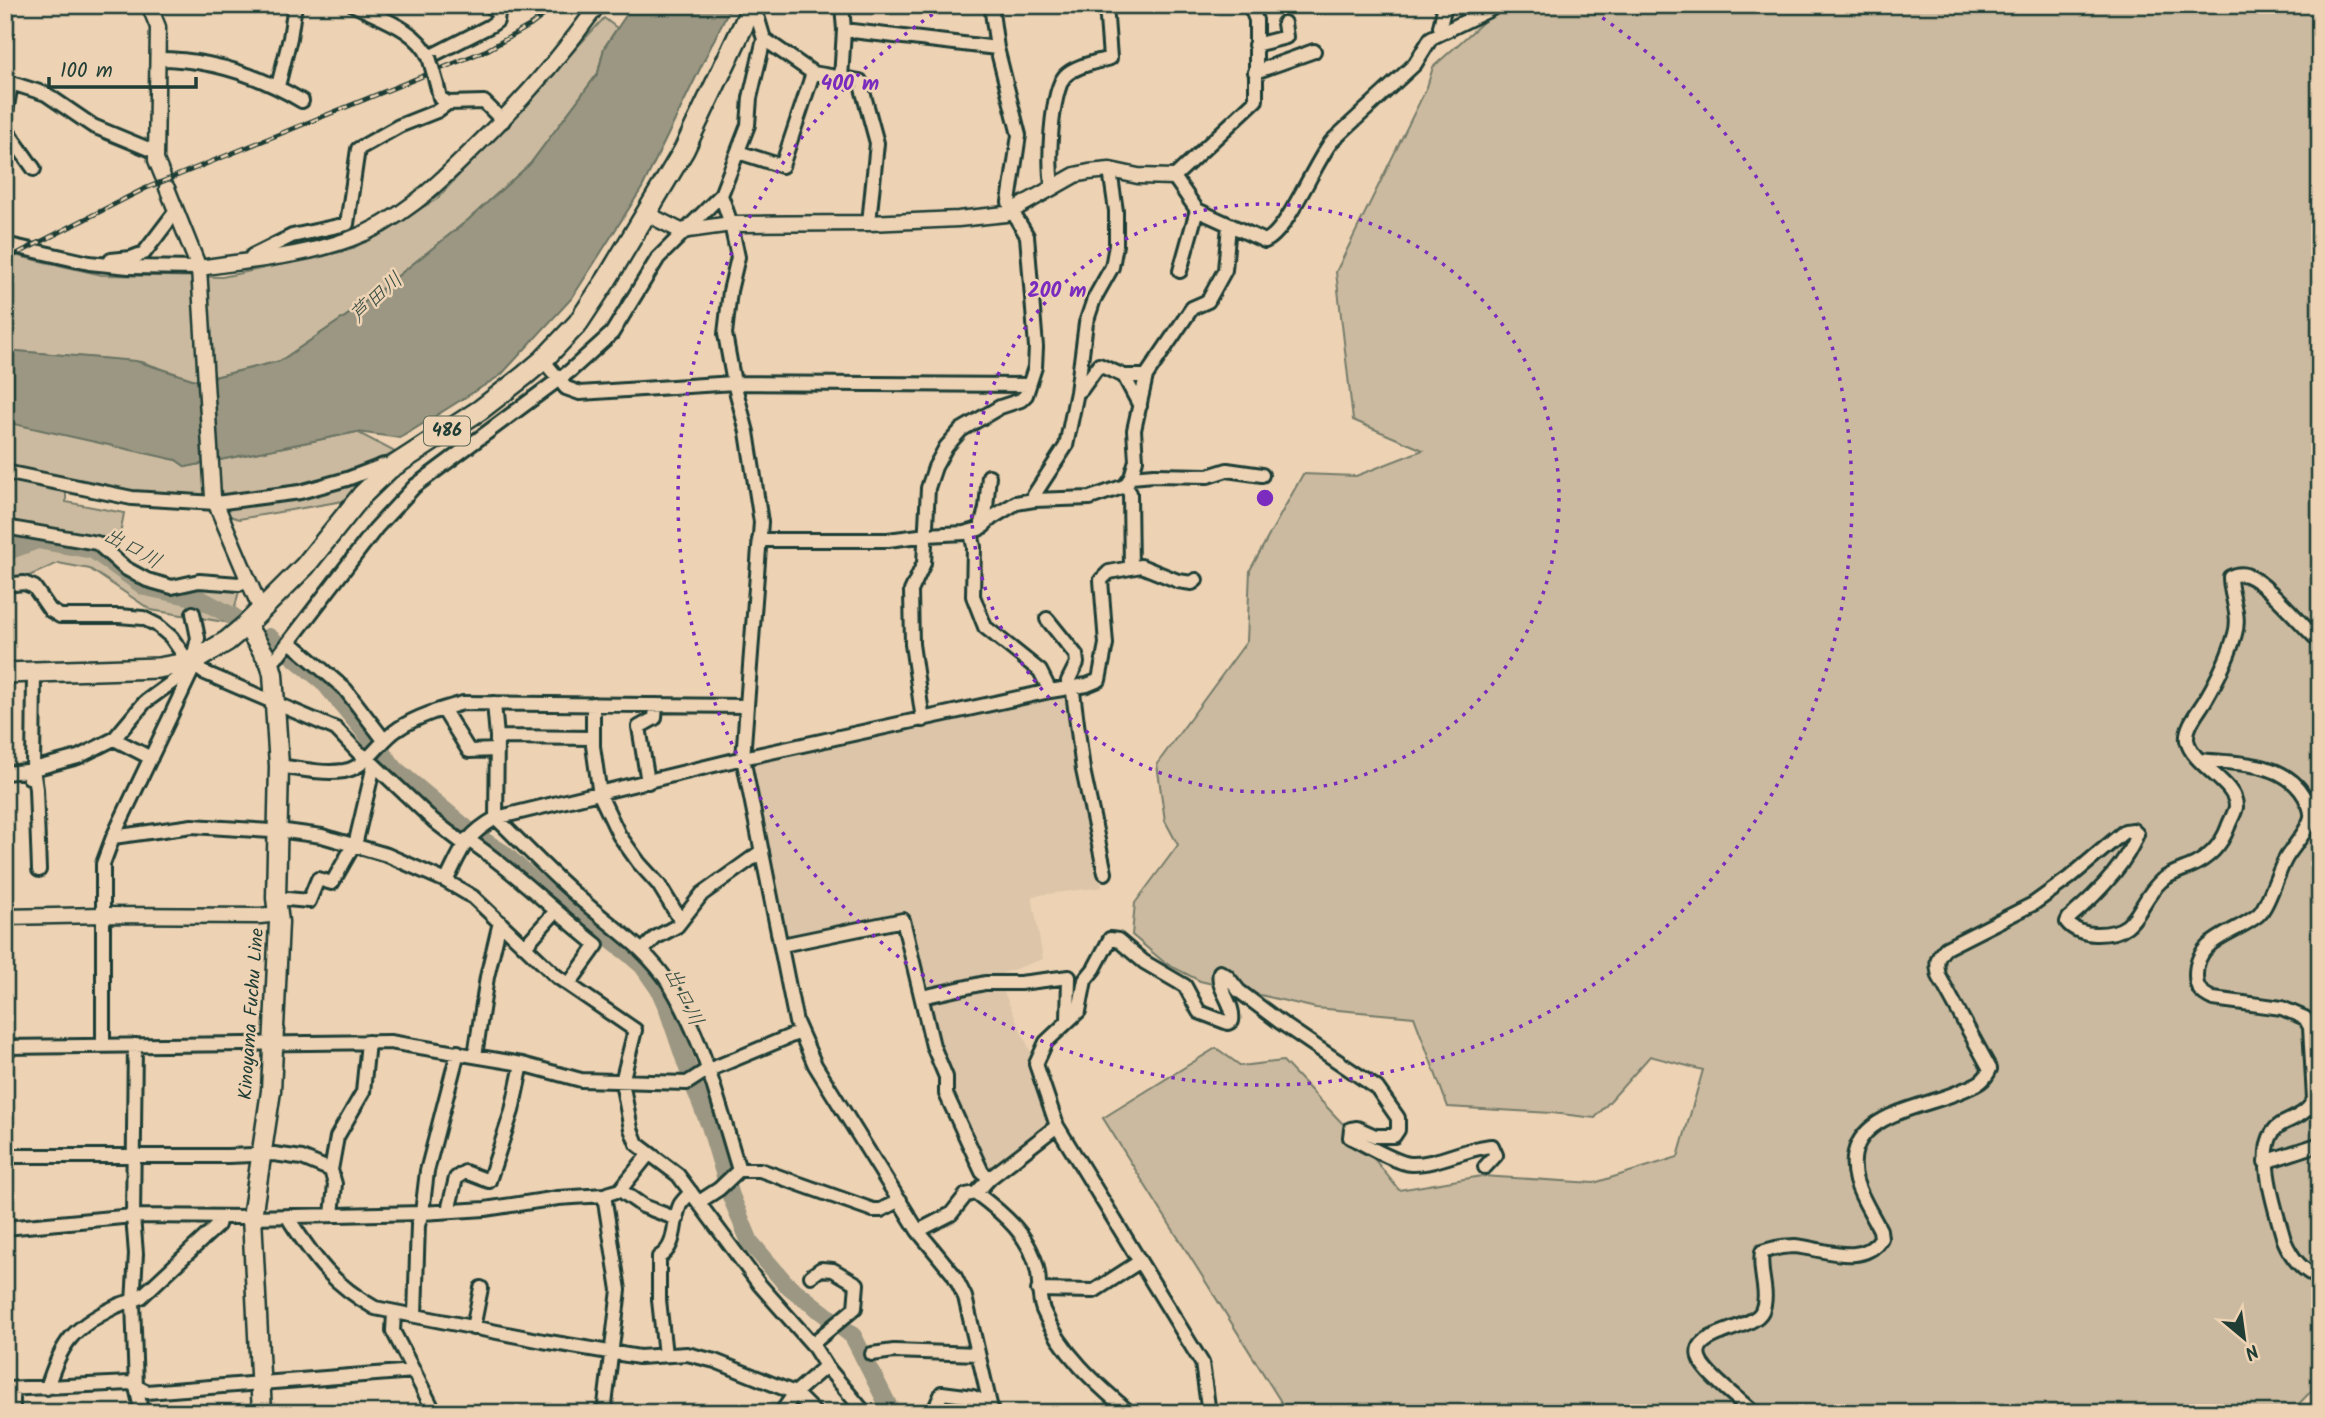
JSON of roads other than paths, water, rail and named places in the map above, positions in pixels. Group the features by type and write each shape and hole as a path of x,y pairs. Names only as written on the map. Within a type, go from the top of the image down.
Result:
{"highway":[{"name":"486","path":"5,673 158,668 192,662 227,642 305,566 363,494 389,469 480,410 543,360 578,323 684,150 752,8"}],"main road":[{"name":"Kinoyama Fuchu Line","path":"246,625 275,659 279,766 275,1042 271,1091 252,1217 261,1413"}],"street":[{"path":"278,86 296,5"},
{"path":"354,5 416,37 429,57 440,98 448,103 484,102 503,121"},
{"path":"429,57 497,21 498,14 490,5"},
{"path":"841,79 844,30 842,5"},
{"path":"923,720 912,644 911,591 924,563 928,488 946,447 961,430 1000,407 1021,400 1026,395 1035,367 1036,347 1027,236 1009,202 1019,135 997,48 991,5"},
{"path":"1053,188 1050,177 1052,118 1062,79 1068,73 1110,58 1106,5"},
{"path":"647,214 681,231 731,224 958,219 1006,214 1075,175 1110,170 1138,176 1174,177 1256,100 1256,20 1250,5"},
{"path":"1441,5 1444,9 1440,27 1444,31"},
{"path":"1174,177 1197,210 1259,240 1271,239 1285,223 1321,154 1332,141 1415,64 1431,38 1492,9 1494,5"},
{"path":"152,6 158,27 156,160 199,271 215,500 261,610"},
{"path":"5,244 100,264 199,271 307,252 352,238 390,219 430,191 503,121 598,6"},
{"path":"275,659 376,528 415,486 570,371 612,332 658,258 721,195 748,125 750,98 764,39 752,8"},
{"path":"1255,45 1286,37 1284,23"},
{"path":"844,30 997,48"},
{"path":"764,39 813,73 860,81 877,143 869,223"},
{"path":"1255,72 1314,51"},
{"path":"157,59 185,59 227,68 278,86 302,101"},
{"path":"737,152 782,166 813,73"},
{"path":"5,119 8,82 46,94 93,127 156,152"},
{"path":"252,261 252,256 292,236 347,224 358,149 399,126 437,111 448,103"},
{"path":"5,128 34,169"},
{"path":"1034,500 1034,495 1066,446 1077,392 1086,323 1094,299 1112,267 1116,245 1116,211 1110,170"},
{"path":"721,195 738,257 730,291 725,334 747,432 761,522 743,758 796,1022 815,1065 918,1231 954,1275 965,1297 991,1408"},
{"path":"1180,271 1197,210"},
{"path":"100,264 144,253 176,211"},
{"path":"1131,568 1128,481 1136,460 1134,430 1146,376 1192,308 1208,301 1219,281 1225,270 1229,225"},
{"path":"543,360 566,388 580,393 734,383 1029,385"},
{"path":"1077,392 1082,390 1099,365 1124,376 1146,376"},
{"path":"1124,376 1140,406"},
{"path":"5,472 132,498 215,500 300,492 384,465 389,469"},
{"path":"759,540 888,540 971,532 1016,503 1090,498 1128,481 1154,475 1208,476 1227,470 1262,475"},
{"path":"984,526 982,523 989,477"},
{"path":"5,527 97,542 125,568 147,580 172,587 199,581 239,584 248,580"},
{"path":"971,532 974,547 973,596 985,627 1040,671 1050,691"},
{"path":"446,881 466,841 496,818 743,758 1087,685 1099,680 1106,644 1101,580 1109,572 1141,566 1178,581 1192,583 1196,580"},
{"path":"1754,1413 1706,1369 1698,1355 1704,1342 1717,1334 1754,1321 1761,1314 1765,1300 1760,1263 1762,1252 1774,1247 1795,1246 1848,1255 1877,1244 1881,1238 1880,1230 1857,1184 1853,1164 1855,1150 1863,1135 1879,1122 1905,1109 1946,1098 1981,1083 1990,1069 1938,976 1937,957 1946,948 2033,904 2125,831 2133,830 2137,834 2135,839 2110,878 2067,922 2078,931 2093,934 2115,933 2132,922 2160,882 2170,874 2208,857 2225,834 2236,807 2232,793 2199,760 2186,737 2213,686 2236,633 2238,616 2230,577 2244,574 2267,588 2320,642"},
{"path":"5,585 24,583 34,587 50,610 60,616 143,618 172,637 203,672 336,729 434,821 495,858 555,912 597,945 569,985"},
{"path":"103,1045 103,864 113,837 192,671 198,638 193,613"},
{"path":"1047,619 1076,655 1077,663 1068,681 1073,692 1083,770 1105,873"},
{"path":"290,642 345,689 384,740"},
{"path":"5,773 29,770 78,757 114,739 145,702 182,675 192,662"},
{"path":"34,673 29,770 36,789 39,870"},
{"path":"5,917 260,916 277,906 309,901 318,878 332,883 354,845 371,762 384,740 399,728 463,703 746,706"},
{"path":"494,703 497,737 496,818 578,897 642,951 669,983 683,1010 706,1071 739,1170"},
{"path":"593,704 593,738 600,794 619,835 659,885 681,921"},
{"path":"648,782 639,727 654,718 656,705"},
{"path":"443,709 469,751 497,750"},
{"path":"497,737 593,738"},
{"path":"114,739 151,758"},
{"path":"2199,760 2257,766 2283,773 2296,783 2312,811 2310,820 2285,859 2261,913 2212,942 2199,958 2196,986 2202,994 2213,999 2282,1009 2305,1018 2310,1027 2314,1099 2306,1111 2277,1127 2271,1134 2265,1162 2289,1251 2305,1272 2320,1279"},
{"path":"279,766 308,771 345,771 371,762"},
{"path":"113,837 192,826 278,830 322,836 387,855 446,881 473,897 556,976 635,1030 622,1082 631,1129 637,1144 678,1175 759,1284 813,1344 826,1366 865,1413"},
{"path":"642,951 656,938 677,926 702,894 762,851"},
{"path":"525,946 555,912"},
{"path":"782,945 903,920 933,1046 946,1077 946,1094 982,1172 990,1178"},
{"path":"475,1056 487,977 500,922"},
{"path":"1209,1413 1202,1363 1057,1126 1036,1064 1046,1042 1079,1011 1085,980 1110,939 1118,940 1144,962 1185,986 1199,1012 1228,1023 1232,1021 1233,1014 1218,979 1220,972 1227,975 1239,991 1269,1014 1377,1088 1398,1118 1398,1130 1394,1136 1375,1136 1357,1128 1351,1129 1350,1138 1408,1164 1492,1146 1496,1154 1485,1167"},
{"path":"922,997 985,983 1020,983 1069,977 1085,980"},
{"path":"1068,1020 1069,977"},
{"path":"5,1047 390,1042 522,1064 581,1080 687,1083 706,1071 800,1032"},
{"path":"332,1215 335,1184 331,1170 337,1137 363,1092 369,1042"},
{"path":"135,1045 133,1216 136,1254 133,1302 136,1387 142,1413"},
{"path":"415,1315 418,1225 422,1213 426,1171 458,1052"},
{"path":"448,1211 457,1178 465,1172 489,1181 512,1111 522,1064"},
{"path":"918,1231 951,1214 966,1195 976,1193 990,1178 1057,1126"},
{"path":"2265,1162 2320,1144"},
{"path":"5,1156 228,1156 260,1153 302,1158 331,1170"},
{"path":"5,1227 133,1216 220,1218 485,1209 558,1198 604,1195 620,1190 648,1154"},
{"path":"666,1355 659,1300 659,1257 664,1254 676,1232 680,1205 719,1189 739,1170 760,1170 873,1210 881,1210 900,1200"},
{"path":"620,1190 643,1206 677,1219"},
{"path":"976,1193 999,1210 1027,1244 1038,1272 1042,1307 1052,1328 1072,1357 1090,1379 1130,1413"},
{"path":"604,1195 619,1290 604,1413"},
{"path":"290,1216 289,1221 330,1275 351,1294 375,1308 639,1357 687,1354 715,1361 795,1393 815,1413"},
{"path":"47,1388 56,1360 67,1340 81,1327 118,1305 141,1297 218,1225 220,1218"},
{"path":"1038,1290 1094,1291 1139,1262"},
{"path":"811,1276 821,1269 833,1270 857,1284 855,1308 813,1344"},
{"path":"473,1328 481,1287"},
{"path":"375,1308 393,1331 435,1413"},
{"path":"393,1331 394,1312"},
{"path":"872,1354 894,1351 978,1354"},
{"path":"781,1413 795,1393 826,1366"},
{"path":"13,1413 9,1389 130,1382 146,1392 414,1371"},
{"path":"933,1413 942,1393 973,1397 991,1408"}],"water":[{"name":"芦田川","path":"633,5 731,5 642,188 572,298 501,375 400,438 357,432 186,467 176,460 5,422 5,350 136,361 198,381 280,361 355,310 468,220 530,164 598,73 604,48"}],"waterway":[{"name":"出口川","path":"5,552 37,540 93,550 145,587 198,598 234,617"},
{"name":"出口川","path":"269,637 279,645"},
{"name":"出口川","path":"289,653 323,681 396,770 474,835 503,853 535,882 643,966 659,989 667,1007 710,1126 731,1196 750,1242 786,1284 853,1336 892,1413"}],"railway":[{"path":"5,260 144,189 487,50 531,25 557,5"}]}
